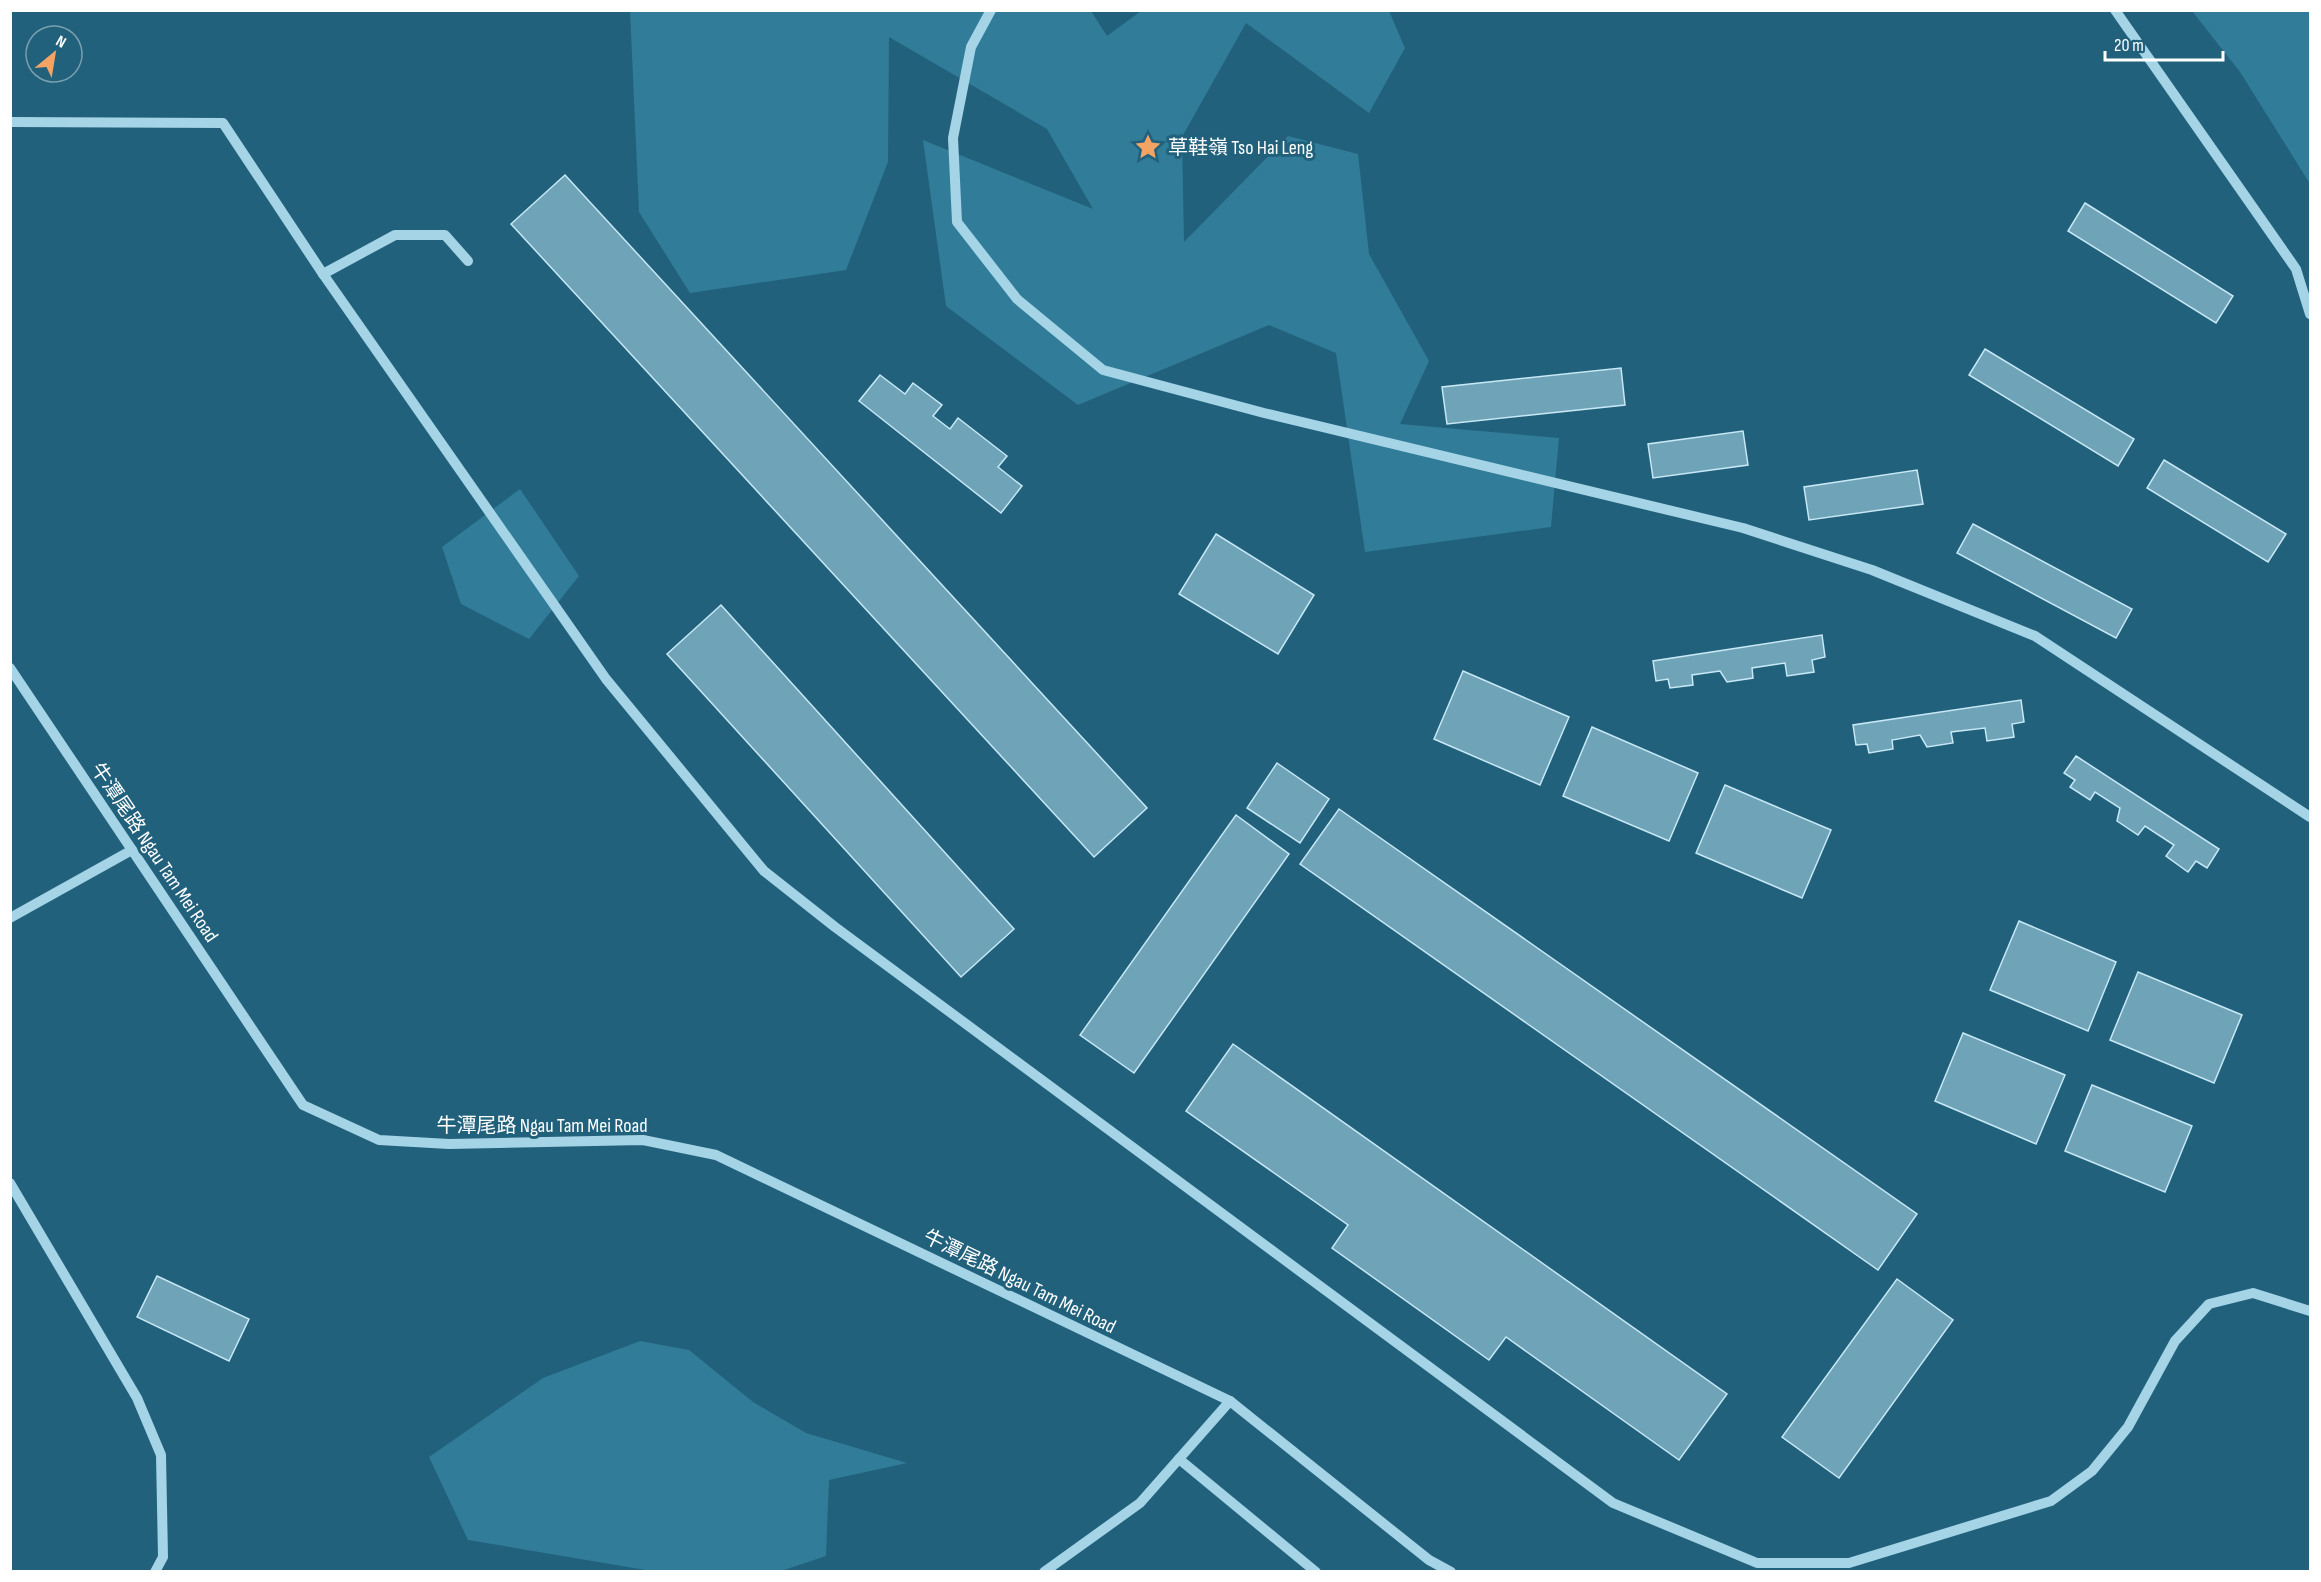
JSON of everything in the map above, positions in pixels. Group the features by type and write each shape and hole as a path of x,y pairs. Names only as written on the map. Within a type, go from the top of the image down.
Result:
{"street":[{"path":"990,10 971,47 953,138 957,222 1017,298 1103,370 1264,413 1743,528 1872,570 2035,636 2310,817"},
{"path":"2115,10 2296,269 2310,314"},
{"path":"10,122 223,123 323,274 606,679 764,871 835,927 1613,1503 1757,1563 1849,1563 2051,1502 2092,1471 2128,1427 2175,1341 2209,1304 2253,1293 2310,1311"},
{"path":"323,274 395,235 445,235 468,261"},
{"name":"牛潭尾路 Ngau Tam Mei Road","path":"10,668 303,1104 379,1140 449,1144 643,1140 716,1155 1230,1401 1429,1560 1451,1572"},
{"path":"10,918 132,850"},
{"path":"10,1183 137,1398 161,1455 163,1557 155,1572"},
{"path":"1044,1572 1140,1503 1230,1401"},
{"path":"1179,1460 1316,1572"}],"shaded area":[{"path":"630,11 1091,11 1107,36 1141,11 1389,11 1405,48 1369,113 1246,23 1182,137 1184,242 1288,136 1358,154 1369,254 1429,361 1400,424 1559,438 1551,527 1365,552 1336,353 1269,325 1078,405 946,306 923,140 1093,209 1047,129 889,37 888,162 846,270 690,293 639,212"},
{"path":"2192,11 2310,11 2310,184 2240,72"},
{"path":"520,489 579,576 529,639 461,604 442,547"},
{"path":"640,1341 689,1350 753,1402 806,1433 907,1463 829,1480 826,1556 781,1571 657,1572 468,1540 429,1457 543,1378"}],"building":[{"path":"565,175 1147,808 1094,857 511,224"},
{"path":"2085,203 2233,296 2216,323 2068,231"},
{"path":"1985,349 2134,439 2118,466 1969,375"},
{"path":"1621,368 1625,405 1447,424 1442,387"},
{"path":"880,375 905,394 913,383 942,405 933,416 950,429 958,418 1007,456 998,467 1022,486 1001,513 859,401"},
{"path":"1743,431 1748,465 1653,478 1648,444"},
{"path":"2164,460 2286,534 2268,562 2147,488"},
{"path":"1917,470 1923,504 1809,520 1804,487"},
{"path":"1973,524 2132,609 2116,638 1957,553"},
{"path":"1216,534 1314,595 1278,654 1179,594"},
{"path":"721,605 1014,929 961,977 667,654"},
{"path":"1822,635 1825,657 1812,660 1814,672 1787,676 1785,663 1752,668 1753,678 1727,682 1720,671 1692,675 1693,685 1670,688 1668,679 1656,681 1653,661"},
{"path":"1463,671 1569,717 1540,785 1434,739"},
{"path":"2021,700 2024,722 2012,724 2014,737 1987,741 1985,728 1951,732 1953,743 1927,747 1920,735 1892,740 1893,749 1869,753 1867,744 1856,745 1853,725"},
{"path":"1592,727 1698,773 1669,841 1563,796"},
{"path":"2076,756 2219,849 2207,868 2196,861 2188,872 2166,856 2174,845 2145,826 2138,835 2117,821 2120,808 2095,792 2090,800 2070,787 2075,780 2064,773"},
{"path":"1277,763 1329,799 1300,843 1247,808"},
{"path":"1725,785 1831,830 1802,898 1696,853"},
{"path":"1339,809 1917,1214 1878,1270 1300,864"},
{"path":"1236,815 1289,854 1134,1073 1080,1035"},
{"path":"2019,921 2116,962 2088,1031 1990,990"},
{"path":"2138,972 2242,1015 2214,1083 2110,1040"},
{"path":"1963,1033 2065,1075 2036,1144 1935,1101"},
{"path":"1233,1044 1727,1394 1679,1460 1506,1337 1489,1360 1332,1248 1348,1225 1186,1111"},
{"path":"2092,1085 2192,1126 2165,1192 2065,1151"},
{"path":"157,1276 249,1319 229,1361 137,1317"},
{"path":"1897,1279 1953,1320 1839,1478 1782,1437"}],"place":[{"name":"草鞋嶺 Tso Hai Leng","path":"1148,147"}]}
